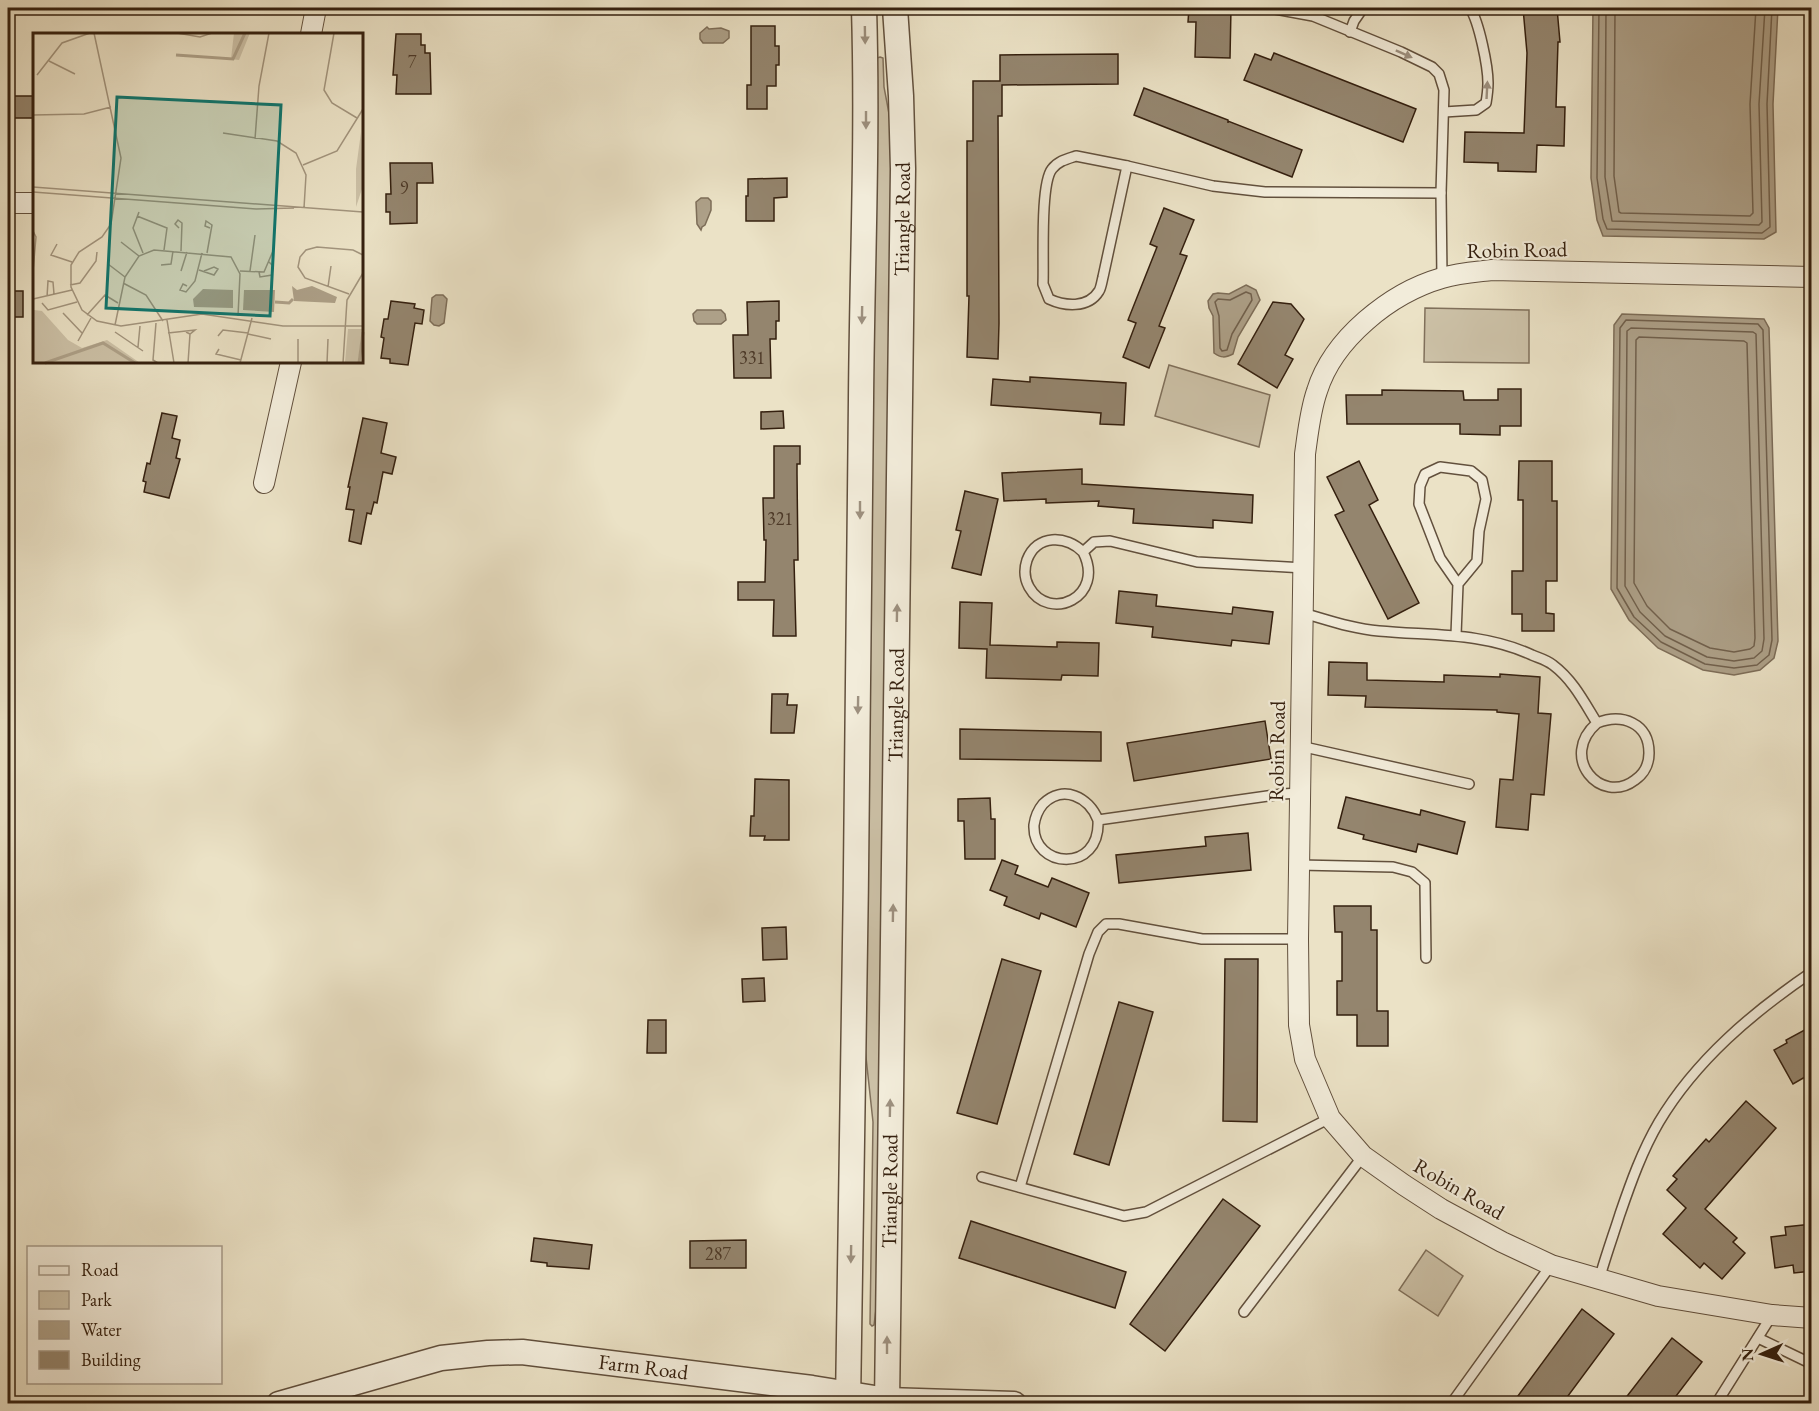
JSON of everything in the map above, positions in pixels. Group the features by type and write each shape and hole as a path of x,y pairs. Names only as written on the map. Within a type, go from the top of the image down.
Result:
{"street":[{"path":"310,33 316,8"},
{"name":"Triangle Road","path":"848,1399 861,379 866,165 864,8"},
{"name":"Triangle Road","path":"887,1402 903,169 895,8"},
{"path":"8,203 33,203"},
{"name":"Robin Road","path":"1812,277 1492,270 1466,273 1423,285 1393,300 1370,316 1331,361 1317,390 1309,422 1305,454 1298,939 1299,1025 1305,1059 1330,1118 1363,1156 1442,1209 1502,1242 1551,1265 1658,1296 1772,1315 1812,1318"},
{"path":"264,483 291,363"},
{"name":"Farm Road","path":"279,1404 441,1358 522,1352 848,1399 887,1402 1014,1404"}],"lane":[{"path":"1269,8 1313,16 1432,67 1439,74 1444,90 1441,193 1442,278"},
{"path":"1350,32 1363,8"},
{"path":"1444,112 1476,110 1486,103 1488,82 1485,62 1477,24 1470,8"},
{"path":"1127,166 1099,292 1087,301 1073,305 1061,305 1049,299 1043,284 1045,186 1051,170 1062,160 1076,156 1127,166 1213,186 1265,192 1441,193"},
{"path":"1456,634 1458,585 1440,558 1419,504 1420,486 1425,474 1440,467 1471,471 1482,480 1486,498 1479,531 1477,561 1458,585"},
{"path":"1067,540 1083,552 1090,573 1081,594 1072,601 1062,604 1040,599 1032,592 1027,583 1026,562 1030,553 1038,546 1046,541 1067,540"},
{"path":"1083,552 1094,542 1110,541 1197,562 1304,568"},
{"path":"1303,613 1377,631 1456,634 1484,639 1524,651 1552,664 1573,684 1597,723"},
{"path":"1618,718 1629,721 1645,735 1649,746 1649,757 1640,777 1620,787 1608,786 1588,775 1581,753 1583,741 1588,731 1597,723 1618,718"},
{"path":"1300,746 1468,784"},
{"path":"1098,820 1300,793"},
{"path":"1060,795 1080,797 1088,803 1098,820 1099,830 1096,840 1082,856 1072,859 1062,860 1043,850 1034,832 1037,812 1051,798 1060,795"},
{"path":"1299,865 1392,867 1412,872 1425,883 1426,958"},
{"path":"1020,1188 1089,954 1098,932 1106,924 1119,924 1202,939 1298,939"},
{"path":"1599,1280 1637,1164 1659,1121 1688,1080 1731,1034 1763,1006 1812,972"},
{"path":"982,1177 1124,1216 1146,1212 1330,1118"},
{"path":"1244,1312 1363,1156"},
{"path":"1451,1404 1551,1265"},
{"path":"1716,1404 1772,1315"},
{"path":"1758,1338 1812,1364"}],"green space":[{"path":"877,58 883,58 884,87 893,135 877,1301 872,1326 870,1324 873,1122 865,1048"},
{"path":"1425,308 1529,310 1529,363 1424,362"},
{"path":"1169,365 1270,395 1259,447 1155,416"},
{"path":"1426,1250 1463,1276 1438,1316 1399,1290"}],"water":[{"path":"1593,8 1778,8 1773,104 1776,232 1764,239 1603,236 1597,220 1591,178"},
{"path":"707,27 729,31 729,38 723,43 703,43 700,33"},
{"path":"701,198 708,198 711,201 711,210 701,230 697,224 696,202"},
{"path":"1246,285 1256,290 1260,300 1238,337 1233,354 1225,357 1219,356 1214,353 1213,316 1208,301 1213,294 1229,294"},
{"path":"436,295 443,295 447,299 444,323 439,326 430,321 432,298"},
{"path":"697,310 721,310 726,320 721,324 697,324 693,314"},
{"path":"1622,314 1764,319 1769,328 1778,641 1774,658 1760,670 1734,675 1703,670 1658,648 1629,620 1611,589 1614,325"}],"building":[{"path":"1189,8 1231,8 1230,58 1195,57 1196,22 1188,22"},
{"path":"1523,8 1557,8 1560,42 1558,42 1556,107 1565,107 1564,146 1537,145 1536,172 1498,171 1498,163 1464,162 1465,132 1524,133 1527,53"},
{"path":"751,26 775,26 775,46 779,46 776,86 767,86 767,109 747,109 747,85 751,85"},
{"path":"396,34 421,34 421,45 425,45 425,53 430,53 431,94 396,94 397,75 393,75"},
{"path":"1274,53 1416,109 1403,142 1244,80 1255,54 1271,60"},
{"path":"1118,54 1118,84 1002,85 1002,116 998,116 998,359 967,357 969,296 967,296 967,141 973,141 973,81 1000,81 1000,55"},
{"path":"1144,88 1302,150 1292,177 1134,115"},
{"path":"8,96 33,96 33,118 8,118"},
{"path":"390,163 432,163 433,183 417,183 417,223 390,224 390,212 386,212 386,194 391,194"},
{"path":"787,178 787,197 774,198 774,221 746,221 748,179"},
{"path":"1164,208 1194,220 1180,254 1187,256 1159,326 1165,328 1149,368 1123,357 1136,323 1128,320 1157,247 1150,244"},
{"path":"8,291 23,291 23,317 8,317"},
{"path":"391,301 415,304 414,308 424,310 422,324 415,323 408,365 390,363 390,359 381,358 384,319 388,319"},
{"path":"779,301 776,339 770,339 771,378 734,378 733,335 748,335 747,302"},
{"path":"1273,302 1291,304 1304,319 1285,355 1293,359 1277,388 1238,364"},
{"path":"1030,377 1126,383 1124,425 1100,424 1101,413 991,405 993,379 1030,382"},
{"path":"1498,389 1521,389 1521,426 1500,426 1500,435 1460,434 1460,424 1347,424 1346,395 1382,395 1382,390 1463,391 1464,400 1498,400"},
{"path":"783,411 784,428 761,429 761,412"},
{"path":"162,413 177,416 172,438 180,440 176,458 180,459 169,498 144,492 146,482 143,481 147,463 150,464"},
{"path":"363,418 387,423 381,453 396,457 392,474 383,472 377,503 374,502 371,514 367,513 361,544 349,541 354,510 346,509 350,487 348,487"},
{"path":"774,446 800,446 800,464 797,464 798,560 794,560 796,636 773,636 774,600 738,600 738,582 765,582 766,540 764,540 763,498 774,498"},
{"path":"1359,461 1378,500 1369,505 1419,603 1388,619 1335,515 1344,511 1327,477"},
{"path":"1519,461 1552,461 1552,501 1557,501 1557,581 1546,581 1546,613 1554,614 1554,631 1522,631 1522,614 1512,614 1512,571 1523,571 1523,500 1518,500"},
{"path":"1082,469 1082,484 1253,495 1252,523 1213,520 1213,528 1133,523 1134,509 1098,506 1099,501 1046,503 1046,499 1004,501 1002,473"},
{"path":"965,491 998,499 981,575 952,568 961,531 956,530"},
{"path":"1119,591 1157,595 1156,606 1232,614 1233,607 1273,612 1269,644 1232,640 1231,646 1152,637 1153,627 1116,623"},
{"path":"960,602 992,603 990,645 1057,647 1057,642 1099,643 1098,676 1062,675 1061,680 986,678 987,649 959,648"},
{"path":"1329,662 1367,663 1367,680 1444,682 1444,675 1500,677 1500,674 1540,677 1538,713 1551,714 1544,795 1531,794 1528,830 1496,827 1500,779 1513,780 1519,714 1497,712 1497,710 1365,707 1366,696 1328,695"},
{"path":"772,694 788,694 787,705 797,705 794,733 771,733"},
{"path":"1265,721 1271,759 1134,781 1127,743"},
{"path":"960,729 1101,732 1101,761 960,759"},
{"path":"755,779 789,780 789,840 764,840 765,836 750,836 751,816 754,816"},
{"path":"1346,797 1420,815 1421,810 1465,822 1457,854 1418,844 1416,852 1363,839 1364,835 1338,828"},
{"path":"990,798 991,819 995,819 995,859 965,859 964,821 958,821 958,799"},
{"path":"1248,833 1251,870 1119,883 1116,855 1206,846 1205,837"},
{"path":"1002,860 1018,866 1015,874 1048,887 1052,878 1089,893 1076,927 1041,913 1039,919 1004,905 1007,897 990,890"},
{"path":"1334,906 1371,906 1371,930 1377,930 1377,1011 1388,1011 1388,1046 1357,1046 1357,1015 1337,1015 1337,981 1342,981 1342,932 1335,932"},
{"path":"786,927 787,959 763,960 762,928"},
{"path":"1002,959 1041,971 997,1124 957,1113"},
{"path":"1225,959 1258,959 1257,1122 1223,1121"},
{"path":"764,978 765,1001 743,1002 742,979"},
{"path":"1119,1002 1153,1012 1109,1165 1074,1154"},
{"path":"648,1020 666,1020 666,1053 647,1053"},
{"path":"1812,1026 1812,1073 1793,1084 1774,1050 1787,1043 1786,1040"},
{"path":"1746,1101 1776,1128 1705,1209 1737,1238 1733,1242 1745,1253 1722,1279 1704,1263 1700,1268 1663,1234 1686,1208 1667,1190 1677,1179 1673,1176 1706,1139 1709,1142"},
{"path":"1223,1199 1260,1226 1165,1351 1130,1324"},
{"path":"971,1221 1126,1272 1115,1308 959,1258"},
{"path":"1812,1224 1812,1271 1794,1273 1793,1265 1775,1268 1771,1237 1786,1235 1785,1227"},
{"path":"534,1238 592,1245 589,1269 547,1266 547,1263 531,1261"},
{"path":"746,1240 746,1268 690,1268 690,1241"},
{"path":"1582,1309 1614,1334 1562,1404 1512,1404"},
{"path":"1672,1338 1702,1362 1670,1404 1621,1404"}]}
